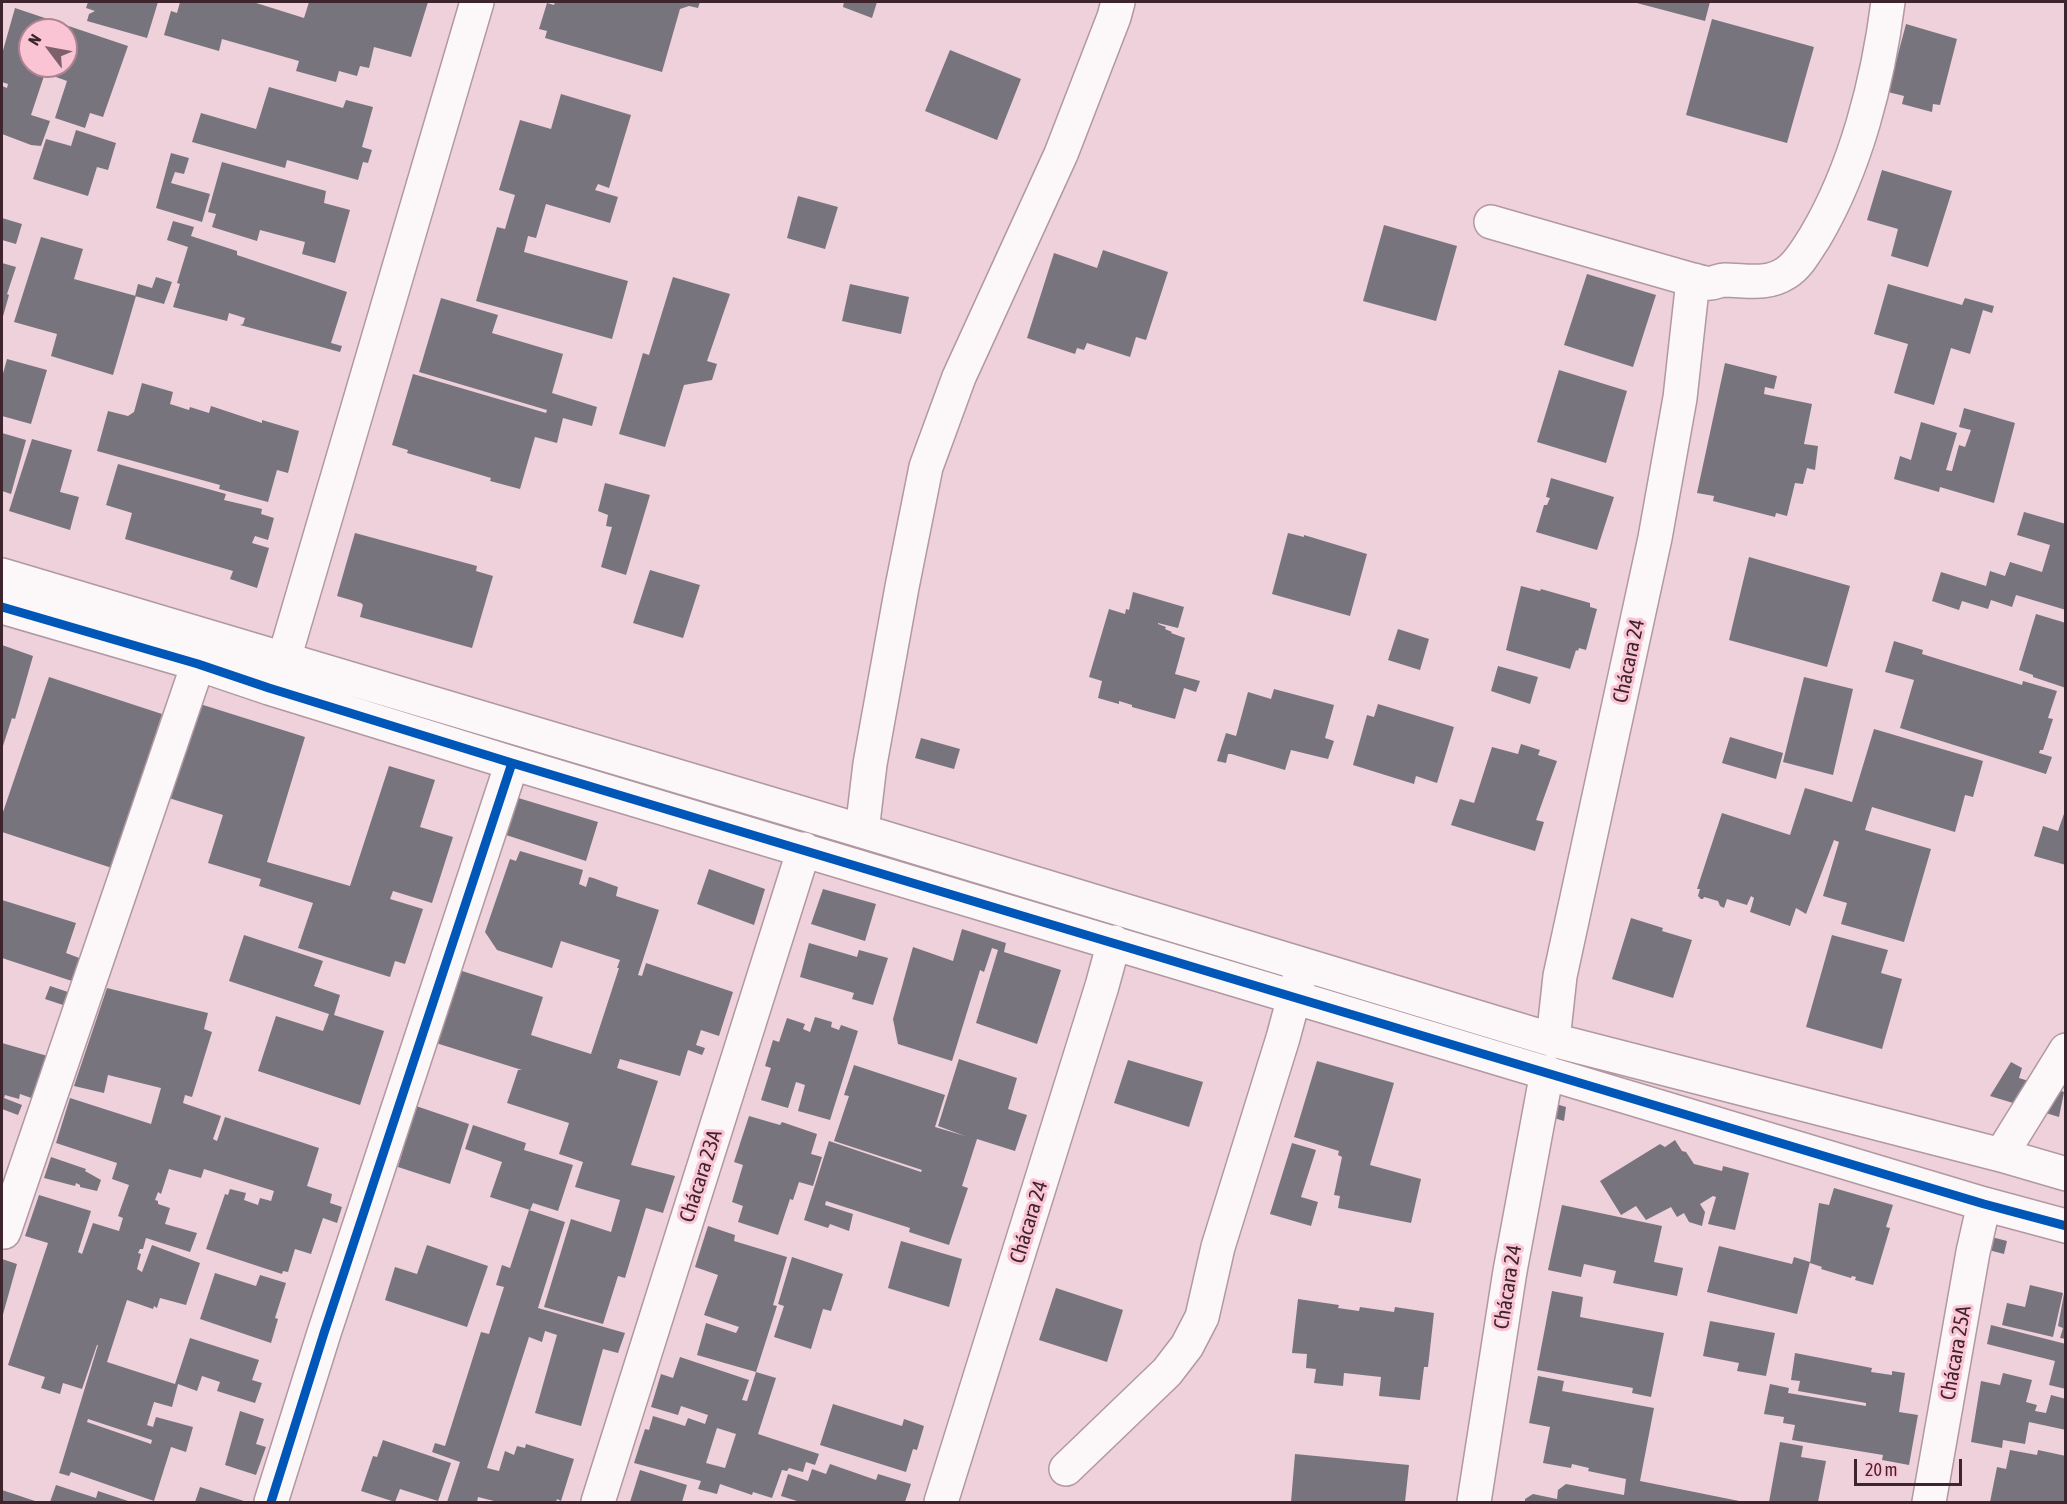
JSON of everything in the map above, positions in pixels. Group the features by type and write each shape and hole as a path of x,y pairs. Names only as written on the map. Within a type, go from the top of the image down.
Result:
{"street":[{"path":"285,660 477,2"},
{"path":"862,831 870,764 926,467 959,377 1061,154 1118,2"},
{"path":"1491,222 1712,284 1719,280 1757,282 1773,279 1788,272 1803,256 1841,188 1862,123 1883,45 1888,2"},
{"name":"Chácara 24","path":"1553,1040 1560,976 1655,538 1680,398 1693,280"},
{"path":"2,575 1553,1040 2001,1155 2066,1174"},
{"path":"2,607 198,664 280,692 512,763 1293,995 1984,1204 2066,1226"},
{"path":"2,1232 8,1221 198,664"},
{"path":"271,1503 324,1333 512,763"},
{"name":"Chácara 23A","path":"598,1503 804,849"},
{"name":"Chácara 24","path":"941,1503 1114,942"},
{"path":"1066,1469 1167,1372 1187,1346 1202,1317 1218,1248 1283,1038 1303,965"},
{"path":"2001,1155 2066,1050"},
{"name":"Chácara 24","path":"1474,1503 1510,1271 1547,1072"},
{"name":"Chácara 25A","path":"1929,1503 1973,1252 1984,1204"}],"building":[{"path":"88,2 158,2 147,38 87,21 89,14 95,11 86,8"},
{"path":"180,2 253,2 304,18 309,2 428,2 411,57 374,47 369,68 360,66 357,76 339,71 336,82 296,71 299,61 222,39 219,51 164,35 171,11 177,13"},
{"path":"555,2 700,2 698,8 689,6 680,9 662,72 545,38 547,31 539,29 547,3 554,5"},
{"path":"844,2 877,2 872,18 843,7"},
{"path":"1633,2 1710,2 1705,21"},
{"path":"15,8 45,18 18,18 18,78 43,78 31,115 50,121 41,146 31,145 2,134 2,86 7,88 8,84 2,82 2,54"},
{"path":"1712,19 1814,47 1787,143 1686,115"},
{"path":"1906,24 1957,39 1940,105 1933,104 1932,112 1902,104 1904,96 1888,92"},
{"path":"78,29 128,46 103,117 90,113 85,128 55,118 67,81 59,78 78,78"},
{"path":"950,50 1021,79 997,140 925,111"},
{"path":"269,87 343,108 346,100 373,107 362,147 372,150 368,163 363,162 358,180 287,160 285,168 192,142 201,113 256,129"},
{"path":"561,94 631,115 609,188 598,184 595,190 618,197 610,223 546,204 536,238 528,236 524,252 628,281 612,339 476,301 497,227 505,229 515,195 499,190 520,120 551,129"},
{"path":"76,130 116,143 108,170 97,167 88,196 33,179 46,139 71,146"},
{"path":"171,153 189,158 184,174 175,172 171,183 210,194 202,222 156,208"},
{"path":"222,162 326,191 324,203 350,210 335,263 302,254 305,242 260,230 257,241 212,227 216,214 208,212"},
{"path":"1882,170 1952,191 1928,267 1891,256 1898,229 1867,220"},
{"path":"798,196 838,207 825,249 787,238"},
{"path":"2,218 22,224 16,244 2,240"},
{"path":"173,221 194,227 191,236 237,251 237,255 347,292 331,343 342,346 340,352 240,325 243,324 245,318 229,313 227,321 173,307 180,284 177,283 188,247 167,240"},
{"path":"1384,225 1457,246 1436,321 1363,301"},
{"path":"41,237 83,249 74,279 136,296 113,375 51,356 57,334 14,322"},
{"path":"1103,250 1168,272 1146,340 1136,337 1130,357 1087,343 1084,350 1077,348 1075,354 1027,338 1054,253 1097,268"},
{"path":"2,263 16,267 7,294 9,295 2,320"},
{"path":"1587,274 1656,295 1633,367 1564,345"},
{"path":"156,277 172,282 164,304 135,296 138,284 152,288"},
{"path":"673,277 730,294 707,361 717,364 712,380 684,385 665,447 619,434 643,353 649,355"},
{"path":"850,284 909,297 901,334 842,321"},
{"path":"1888,284 1962,305 1965,298 1994,306 1992,313 1983,310 1970,354 1951,348 1934,405 1894,393 1908,344 1874,334"},
{"path":"441,298 498,315 492,333 563,354 552,393 597,407 592,426 563,418 557,443 535,437 520,489 407,453 408,450 392,445 413,374 546,413 547,410 419,372"},
{"path":"7,359 47,370 31,424 2,416 2,377"},
{"path":"1725,363 1777,376 1774,389 1765,387 1764,394 1812,404 1804,444 1818,446 1815,470 1807,468 1803,484 1795,483 1787,516 1776,513 1775,517 1713,501 1714,496 1697,493"},
{"path":"1559,370 1627,391 1606,463 1537,442"},
{"path":"142,383 173,392 170,404 189,410 190,407 209,413 211,406 262,423 262,420 299,431 288,473 277,470 268,502 219,489 220,485 97,451 108,411 128,416 134,412"},
{"path":"1964,408 2015,423 1994,503 1940,487 1939,492 1894,479 1900,456 1911,460 1921,422 1957,433 1946,470 1952,471 1959,445 1965,447 1971,430 1959,427"},
{"path":"2,433 26,440 11,494 2,491"},
{"path":"32,439 72,450 60,492 79,497 70,530 9,511"},
{"path":"118,464 226,494 224,500 262,509 261,514 274,518 268,540 255,536 252,543 269,548 257,588 230,579 233,571 125,539 132,513 106,505"},
{"path":"1551,478 1614,497 1597,550 1536,532 1544,505 1547,505 1550,498 1546,497"},
{"path":"605,483 650,495 626,575 601,567 612,527 606,526 608,515 598,511"},
{"path":"2024,512 2066,524 2066,610 2016,595 2012,607 1991,600 1988,609 1962,601 1959,610 1932,601 1941,572 1986,586 1990,571 2005,576 2010,562 2042,572 2050,545 2017,535"},
{"path":"355,533 477,566 476,571 493,576 472,648 360,617 363,605 361,603 337,596"},
{"path":"1288,533 1304,537 1304,535 1367,554 1350,616 1272,594"},
{"path":"1749,557 1850,586 1827,667 1729,640"},
{"path":"650,570 700,585 683,638 633,623"},
{"path":"1521,586 1540,591 1541,589 1590,603 1590,607 1597,609 1586,650 1579,648 1578,651 1576,650 1570,669 1506,650"},
{"path":"1133,592 1184,607 1178,628 1158,623 1171,633 1185,638 1175,674 1200,681 1196,692 1184,688 1175,719 1119,701 1119,704 1098,698 1102,681 1089,677 1109,609 1125,614 1126,609 1129,610"},
{"path":"2036,614 2066,623 2066,688 2019,670"},
{"path":"1398,629 1429,639 1420,670 1388,660"},
{"path":"1894,641 1923,650 1922,654 2022,685 2023,681 2057,691 2048,718 2053,719 2043,750 2039,753 2052,757 2046,774 1900,728 1914,680 1885,672"},
{"path":"2,645 33,656 15,719 12,718 2,749"},
{"path":"1498,666 1538,677 1530,704 1491,691"},
{"path":"49,677 162,714 112,868 2,832 2,815"},
{"path":"1804,677 1853,689 1833,775 1783,762"},
{"path":"1274,689 1334,705 1325,738 1334,741 1328,759 1291,750 1285,770 1231,754 1228,754 1226,763 1217,761 1226,733 1236,736 1248,692 1271,699"},
{"path":"200,704 305,737 267,862 350,886 389,766 435,780 420,827 453,837 432,903 393,891 390,899 423,909 405,964 395,961 390,977 298,948 313,903 259,886 261,879 208,863 223,815 169,798"},
{"path":"1378,704 1454,727 1437,783 1416,776 1414,784 1353,765 1367,715 1374,717"},
{"path":"1874,729 1983,761 1973,797 1965,795 1955,832 1872,807 1865,830 1931,849 1904,942 1841,924 1847,903 1823,896 1839,842 1834,840 1806,914 1796,908 1790,926 1750,912 1754,898 1751,896 1747,905 1727,899 1724,908 1718,901 1704,897 1701,899 1698,896 1700,889 1697,889 1722,813 1790,835 1805,788 1852,802"},
{"path":"1730,737 1783,753 1776,779 1722,763"},
{"path":"921,738 960,749 954,769 915,758"},
{"path":"1521,744 1540,750 1538,755 1557,761 1536,820 1544,822 1535,851 1451,825 1460,799 1474,803 1492,747 1518,754"},
{"path":"515,797 598,822 586,861 503,834"},
{"path":"2066,808 2066,865 2034,856 2043,826 2058,831"},
{"path":"520,851 583,870 579,884 586,887 589,877 593,878 618,887 616,896 659,910 638,975 642,976 646,963 733,992 719,1036 701,1030 696,1045 705,1048 703,1053 702,1055 688,1050 680,1076 620,1059 617,1068 658,1081 631,1165 675,1176 663,1213 646,1208 625,1278 618,1276 603,1324 544,1307 571,1219 611,1232 620,1200 575,1187 583,1162 559,1154 569,1123 507,1103 518,1070 522,1070 436,1043 459,970 543,997 531,1035 591,1054 620,960 561,941 552,968 497,950 485,932 510,859 516,861"},
{"path":"709,869 765,889 754,925 697,904"},
{"path":"823,889 876,904 865,941 811,924"},
{"path":"2,900 76,923 66,953 82,959 75,982 2,958"},
{"path":"1631,918 1692,940 1673,998 1612,979"},
{"path":"962,929 1006,943 1004,952 1061,970 1037,1044 976,1023 998,950 992,948 984,972 980,970 952,1061 898,1044 893,1019 913,947 953,961"},
{"path":"244,935 323,961 314,986 340,995 334,1015 384,1031 360,1105 258,1071 276,1016 323,1031 329,1014 229,981"},
{"path":"1832,935 1888,950 1881,973 1902,979 1882,1049 1806,1027"},
{"path":"809,943 857,957 859,950 888,958 873,1005 852,999 854,993 800,977"},
{"path":"50,986 71,993 66,1006 45,999"},
{"path":"107,988 208,1013 204,1029 212,1032 192,1097 185,1095 183,1103 221,1116 213,1139 217,1141 225,1117 319,1148 307,1186 332,1194 330,1203 342,1207 337,1223 323,1218 311,1254 295,1249 288,1272 283,1271 282,1274 206,1249 225,1194 228,1195 230,1189 246,1193 244,1200 258,1205 260,1198 271,1201 274,1191 204,1169 201,1178 169,1169 161,1194 158,1192 155,1200 158,1204 170,1208 165,1224 197,1233 190,1252 146,1238 143,1249 140,1249 138,1253 141,1254 137,1269 142,1272 152,1245 200,1263 186,1305 160,1298 157,1308 154,1306 153,1309 127,1300 107,1362 175,1384 190,1338 259,1360 252,1380 262,1383 255,1403 217,1391 220,1382 202,1376 197,1391 178,1384 172,1407 154,1402 147,1425 153,1427 156,1417 193,1427 186,1452 171,1447 154,1501 71,1472 69,1476 59,1473 98,1345 82,1389 63,1383 60,1394 41,1388 45,1377 8,1365 48,1243 25,1236 39,1195 91,1211 78,1252 82,1254 93,1223 119,1231 123,1218 118,1216 129,1185 112,1179 117,1163 56,1143 70,1098 151,1124 161,1088 108,1075 104,1093 74,1086","holes":["88,1419 152,1440 151,1444 87,1422"]},
{"path":"815,1017 832,1022 831,1027 839,1030 841,1025 858,1031 830,1120 798,1111 805,1085 796,1082 788,1108 761,1100 771,1068 765,1066 773,1040 779,1042 787,1018 805,1024 803,1029 810,1032"},
{"path":"2,1043 51,1057 37,1100 20,1094 19,1099 5,1095 4,1098 22,1105 18,1115 2,1109"},
{"path":"959,1059 1017,1078 1008,1109 1027,1115 1015,1151 977,1139 962,1186 968,1188 949,1245 909,1232 910,1228 826,1201 825,1205 853,1214 849,1231 830,1224 828,1228 804,1220 829,1141 921,1172 922,1170 834,1141 849,1096 844,1095 854,1065 945,1095 935,1127 965,1136 938,1126"},
{"path":"1128,1060 1203,1082 1189,1127 1114,1103"},
{"path":"1317,1061 1394,1083 1370,1165 1421,1179 1411,1223 1338,1208 1340,1196 1334,1195 1342,1157 1338,1155 1339,1151 1294,1137"},
{"path":"2011,1062 2022,1068 2019,1078 2064,1092 2059,1117 1990,1096"},
{"path":"1546,1101 1566,1107 1564,1121 1541,1114"},
{"path":"416,1106 469,1124 450,1184 398,1167"},
{"path":"749,1116 780,1125 782,1122 817,1134 811,1154 822,1157 813,1186 799,1182 793,1200 790,1199 778,1235 738,1222 743,1206 732,1202 743,1165 734,1162"},
{"path":"473,1125 526,1143 524,1150 573,1165 558,1211 533,1203 530,1210 490,1197 502,1162 465,1149"},
{"path":"1675,1140 1694,1164 1722,1171 1723,1166 1749,1173 1735,1230 1708,1224 1716,1197 1713,1196 1700,1204 1705,1212 1702,1226 1689,1222 1684,1213 1677,1217 1671,1207 1646,1220 1636,1206 1621,1215 1600,1181 1660,1144 1665,1147"},
{"path":"1292,1143 1316,1150 1301,1197 1318,1202 1311,1226 1270,1214"},
{"path":"51,1157 86,1169 85,1171 101,1180 97,1191 80,1187 76,1183 75,1186 44,1178"},
{"path":"1834,1188 1893,1205 1886,1227 1890,1228 1873,1285 1855,1280 1856,1277 1851,1278 1821,1269 1822,1267 1810,1263 1819,1203 1829,1205"},
{"path":"1562,1205 1662,1226 1654,1262 1683,1268 1677,1296 1613,1283 1616,1271 1584,1264 1581,1277 1548,1270"},
{"path":"529,1210 565,1222 538,1308 625,1333 618,1353 603,1349 581,1426 535,1413 557,1335 545,1331 542,1342 529,1337 487,1468 499,1471 505,1451 514,1455 517,1446 525,1448 526,1444 574,1459 561,1501 557,1499 556,1502 498,1502 478,1497 477,1502 447,1502 460,1462 432,1452 435,1443 445,1446 481,1332 489,1334 504,1287 496,1285 502,1265 510,1268"},
{"path":"708,1226 735,1235 734,1241 787,1257 773,1305 777,1306 756,1372 697,1355 706,1323 736,1333 739,1327 704,1315 718,1275 695,1267"},
{"path":"1984,1235 2007,1241 2004,1254 1981,1248"},
{"path":"901,1241 962,1259 949,1307 888,1288"},
{"path":"427,1245 488,1266 467,1327 385,1300 395,1267 417,1274"},
{"path":"1719,1246 1792,1264 1794,1257 1810,1262 1797,1314 1707,1292"},
{"path":"792,1257 843,1274 831,1311 823,1309 811,1349 774,1337 784,1306 778,1304"},
{"path":"2,1259 17,1264 2,1318"},
{"path":"215,1273 256,1286 260,1275 286,1283 275,1318 278,1319 271,1343 200,1319"},
{"path":"2030,1285 2063,1293 2053,1337 2002,1325 2007,1303 2025,1307"},
{"path":"1056,1288 1123,1310 1107,1362 1039,1340"},
{"path":"1552,1291 1583,1297 1580,1317 1664,1333 1651,1397 1632,1393 1633,1388 1537,1370"},
{"path":"2064,1294 2066,1294 2066,1339 2060,1338 2063,1328 2058,1326"},
{"path":"1298,1299 1339,1305 1338,1308 1359,1311 1360,1307 1394,1312 1395,1307 1434,1313 1428,1367 1424,1367 1420,1400 1379,1396 1381,1377 1344,1373 1343,1386 1314,1383 1316,1369 1306,1368 1307,1354 1292,1353"},
{"path":"1710,1321 1775,1333 1766,1376 1737,1371 1739,1363 1703,1356"},
{"path":"1991,1325 2066,1344 2066,1389 2049,1385 2055,1361 1987,1344"},
{"path":"1795,1353 1872,1368 1871,1372 1892,1375 1892,1371 1905,1373 1899,1412 1918,1415 1909,1465 1882,1460 1883,1455 1792,1440 1795,1425 1783,1423 1784,1417 1764,1414 1770,1384 1789,1388 1788,1393 1866,1406 1866,1403 1798,1391 1800,1381 1791,1380"},
{"path":"680,1357 749,1380 742,1400 747,1401 756,1372 776,1378 758,1434 819,1454 815,1465 806,1462 803,1472 789,1468 787,1471 782,1470 772,1498 753,1492 752,1495 720,1484 717,1494 698,1489 701,1481 634,1463 645,1429 649,1430 653,1416 685,1426 688,1418 705,1424 708,1415 681,1406 678,1415 651,1407 661,1374 673,1378","holes":["717,1428 736,1434 725,1468 706,1463"]},
{"path":"2003,1373 2032,1380 2026,1402 2037,1405 2035,1411 2046,1413 2051,1395 2066,1399 2066,1430 2029,1422 2025,1444 2003,1440 2002,1448 1971,1442 1981,1381 2000,1385"},
{"path":"1538,1376 1564,1381 1562,1391 1654,1408 1640,1481 1744,1502 1525,1502 1525,1499 1533,1494 1557,1499 1558,1490 1566,1484 1624,1495 1626,1479 1588,1471 1589,1468 1572,1464 1571,1468 1543,1463 1550,1427 1529,1423"},
{"path":"833,1404 902,1426 904,1419 924,1426 917,1450 913,1449 906,1472 820,1445"},
{"path":"240,1411 264,1419 256,1444 266,1447 256,1475 225,1465"},
{"path":"383,1440 451,1463 438,1501 400,1489 395,1502 361,1491 373,1456 377,1457"},
{"path":"1780,1442 1803,1446 1801,1457 1826,1461 1818,1502 1769,1502"},
{"path":"2010,1450 2037,1455 2038,1450 2066,1456 2066,1502 1990,1502 1997,1467 2006,1469"},
{"path":"1295,1454 1409,1465 1405,1502 1291,1502"},
{"path":"830,1464 876,1480 878,1474 911,1484 905,1502 800,1502 781,1496 788,1474 808,1481 812,1469 826,1474"},
{"path":"640,1470 687,1485 682,1502 630,1502"},
{"path":"56,1485 96,1498 98,1491 131,1502 50,1502"},
{"path":"200,1487 247,1502 195,1502"},
{"path":"2,1490 38,1502 2,1502"}],"cycle path":[{"path":"2,607 198,664 512,763 1984,1204 2066,1226"},
{"path":"271,1502 324,1333 512,763"}]}
